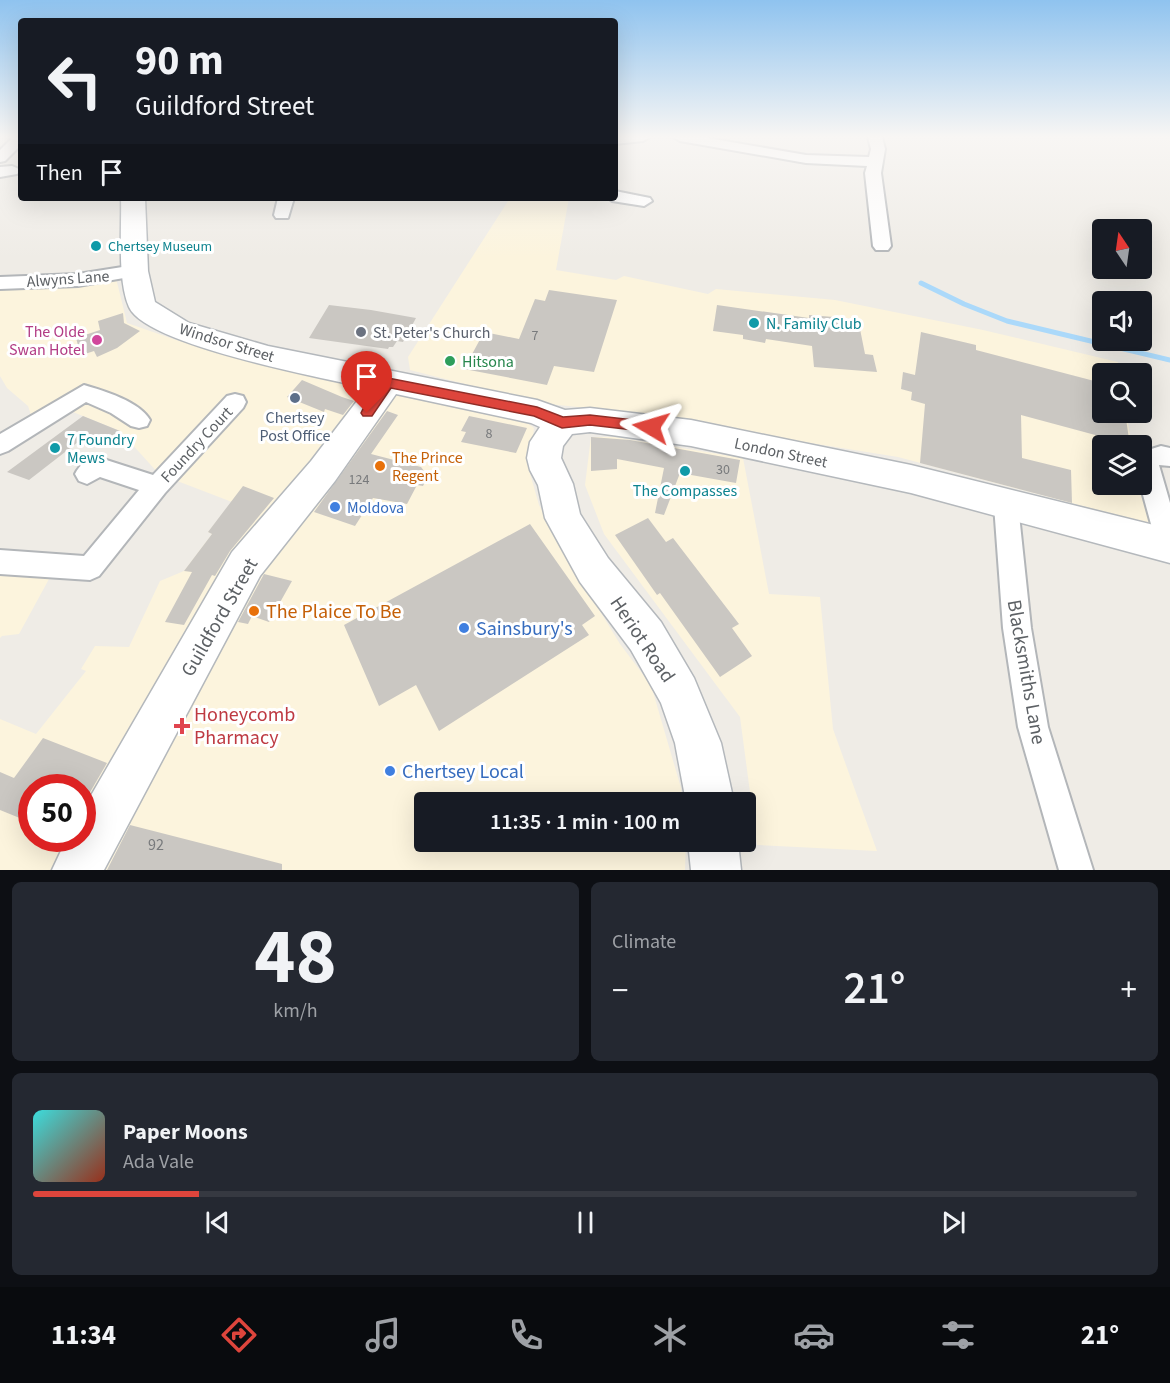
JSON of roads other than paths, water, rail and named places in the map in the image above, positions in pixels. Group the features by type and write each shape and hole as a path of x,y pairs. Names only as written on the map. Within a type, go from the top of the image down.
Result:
{"main road":[{"name":"Windsor Street","path":"133,201 135,271 142,306 179,330 268,356 388,382"},
{"name":"London Street","path":"388,382 537,412 562,423 590,420 690,433 910,479 1170,546"},
{"name":"Guildford Street","path":"77,870 246,564 323,471 388,382"},
{"name":"Heriot Road","path":"562,423 565,446 563,470 555,484 563,518 594,570 656,651 679,693 698,743 708,792"},
{"path":"714,852 716,870"}],"street":[{"path":"873,178 875,245 901,249"},
{"path":"618,198 644,201"},
{"path":"282,215 285,201"},
{"name":"Alwyns Lane","path":"0,283 78,280 135,271"},
{"path":"0,445 84,393 119,407 140,420"},
{"name":"Foundry Court","path":"0,562 90,568 157,486 235,402"},
{"path":"1170,458 1161,455 1147,459 1170,546"},
{"name":"Foundry Court","path":"87,474 97,466 157,486"},
{"name":"Blacksmiths Lane","path":"1006,505 1017,628 1033,727 1076,870"}],"waterway":[{"path":"921,283 964,304 1007,321 1170,360"}],"place":[{"name":"Chertsey Museum","path":"96,246"},
{"name":"N. Family Club","path":"754,323"},
{"name":"St. Peter's Church","path":"361,332"},
{"name":"The Olde Swan Hotel","path":"97,340"},
{"name":"Hitsona","path":"450,361"},
{"name":"Chertsey Post Office","path":"295,398"},
{"name":"7 Foundry Mews","path":"55,448"},
{"name":"The Prince Regent","path":"380,466"},
{"name":"The Compasses","path":"685,471"},
{"name":"Moldova","path":"335,507"},
{"name":"The Plaice To Be","path":"254,611"},
{"name":"Sainsbury's","path":"464,628"},
{"name":"Honeycomb Pharmacy","path":"182,726"},
{"name":"Chertsey Local","path":"390,771"}]}
